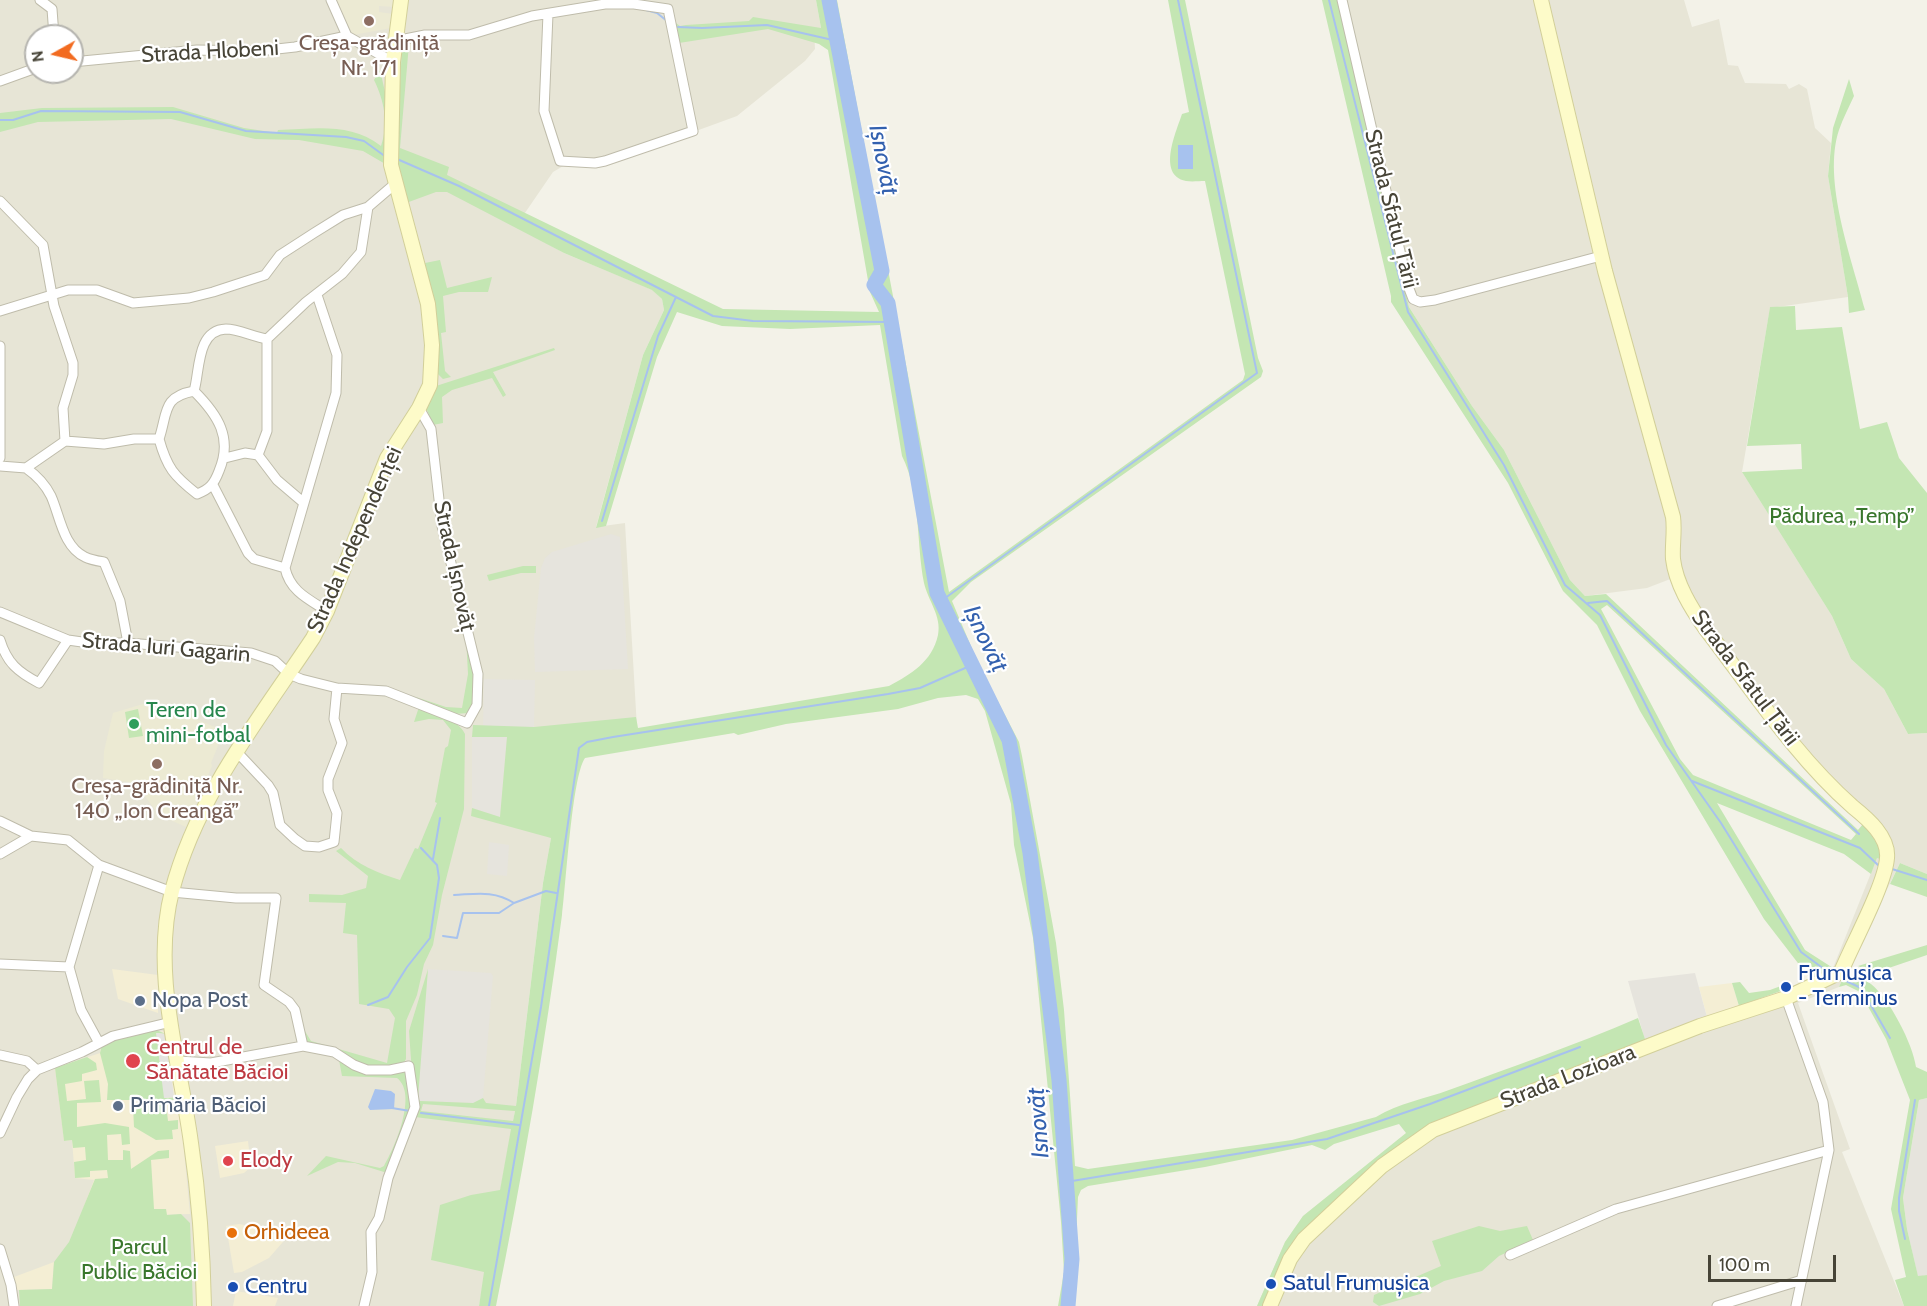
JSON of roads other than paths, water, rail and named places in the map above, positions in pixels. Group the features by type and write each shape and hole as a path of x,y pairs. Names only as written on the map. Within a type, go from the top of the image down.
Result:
{"street":[{"path":"40,0 52,9 53,24"},
{"path":"332,0 347,36 393,62"},
{"name":"Strada Independenței","path":"204,1306 192,1143 171,1022 166,954 172,892 213,789 289,674 327,611 387,458 419,408 430,385 432,345 424,280 392,165 393,62 401,0"},
{"name":"Strada Sfatul Țării","path":"1342,0 1408,286 1413,299 1420,302 1435,300 1601,256"},
{"name":"Strada Sfatul Țării","path":"1541,0 1601,256 1673,517 1673,559 1690,606 1809,765 1874,826 1886,848 1887,857 1882,877 1841,972 1786,998"},
{"path":"395,40 425,34 469,35 532,15 548,14 595,2 668,9 693,131 605,161 594,163 560,161 544,111 548,14"},
{"name":"Strada Hlobeni","path":"84,61 197,50 259,51 295,47 347,36"},
{"path":"0,81 24,72"},
{"path":"0,311 68,290 97,290 133,303 189,298 213,292 230,284 265,275 280,255 288,249 343,215 368,207 396,183"},
{"path":"0,201 43,245 61,329 73,363 73,375 63,408 64,441"},
{"path":"258,455 267,431 267,339 361,252 368,207"},
{"path":"317,295 334,339 338,378 336,393 285,568 287,580 294,589 327,611"},
{"path":"194,391 202,346 216,332 226,329 267,339"},
{"path":"0,346 0,458"},
{"path":"194,391 212,409 225,439 225,458 213,484 197,494 168,468 159,440 172,399 180,394 194,391"},
{"name":"Strada Ișnovăț","path":"419,408 431,429 442,526 478,674 477,705 467,723"},
{"path":"26,468 64,441 104,444 134,439 159,440"},
{"path":"225,458 245,453 258,455 277,480 304,503"},
{"path":"0,466 26,468 34,474 50,495 61,528 79,553 84,557 104,562 120,601 128,643"},
{"path":"213,484 248,553 254,559 285,568"},
{"name":"Strada Iuri Gagarin","path":"0,612 68,640 251,653 275,661 289,674 337,688 386,691 467,723"},
{"path":"0,640 9,663 19,673 39,683 68,640"},
{"path":"236,752 268,784 273,793 280,825 295,839 305,846 319,847 334,842 337,813 328,790 328,779 342,742 334,719 337,688"},
{"path":"0,821 32,836 68,840 99,865 172,892 237,898 276,898 264,985 289,1002 295,1010 303,1046"},
{"path":"0,854 32,836"},
{"path":"99,865 69,967 81,1010 99,1043"},
{"path":"0,964 69,967"},
{"path":"1786,998 1822,1102 1829,1150 1796,1306"},
{"name":"Strada Lozioara","path":"1270,1306 1290,1258 1304,1239 1382,1166 1433,1130 1700,1026 1786,998"},
{"path":"0,1133 17,1097 28,1079 37,1070 82,1052 113,1036 171,1022"},
{"path":"178,1061 211,1063 303,1046 334,1052 354,1065 367,1070 390,1070 409,1066 415,1107 388,1178 380,1218 371,1232 372,1272 364,1306"},
{"path":"0,1055 27,1061 37,1070"},
{"path":"1510,1255 1616,1209 1829,1150"},
{"path":"0,1249 11,1285 14,1306"},
{"path":"1718,1306 1802,1280"}],"water":[{"path":"1178,145 1193,145 1193,169 1178,169"},
{"path":"375,1089 391,1091 395,1094 394,1109 370,1110 368,1107"}],"waterway":[{"name":"Ișnovăț","path":"829,0 882,271 874,285 888,303 937,593 1009,740 1030,853 1059,1080 1072,1259 1068,1306"},
{"path":"941,601 1257,373 1178,0"},
{"path":"1329,0 1408,312 1504,465 1565,585 1600,615 1666,745 1721,823 1801,952 1828,972"},
{"path":"646,10 657,13 667,21"},
{"path":"678,27 767,25 837,41"},
{"path":"0,120 13,120 41,111 180,112 246,131 346,137 364,141 386,157"},
{"path":"397,159 459,186 713,316 753,321 892,322"},
{"path":"602,521 658,336 676,297"},
{"path":"1588,603 1607,601 1859,834"},
{"path":"489,1306 541,1007 579,748 587,742 613,737 920,688 972,665"},
{"path":"1692,781 1860,848 1879,866"},
{"path":"433,859 440,818"},
{"path":"368,1005 388,997 407,967 430,938 439,878 437,865 421,848"},
{"path":"1892,869 1927,880"},
{"path":"443,936 457,938 463,913 499,913 514,903 546,891 556,893"},
{"path":"454,895 492,894 514,903"},
{"path":"1842,979 1861,988 1890,1038"},
{"path":"1066,1182 1327,1139 1430,1104 1580,1047"},
{"path":"1905,1239 1899,1211 1899,1198 1915,1100"},
{"path":"392,1108 410,1111"},
{"path":"421,1113 519,1125"}],"place":[{"name":"Creșa-grădiniță Nr. 171","path":"369,21"},
{"name":"Teren de mini-fotbal","path":"134,724"},
{"name":"Creșa-grădiniță Nr. 140 „Ion Creangă”","path":"157,764"},
{"name":"Frumușica - Terminus","path":"1786,987"},
{"name":"Nopa Post","path":"140,1001"},
{"name":"Centrul de Sănătate Băcioi","path":"133,1061"},
{"name":"Primăria Băcioi","path":"118,1106"},
{"name":"Elody","path":"228,1161"},
{"name":"Orhideea","path":"232,1233"},
{"name":"Satul Frumușica","path":"1271,1284"},
{"name":"Centru","path":"233,1287"}],"park label":[{"name":"Pădurea „Temp”","path":"1842,517"},
{"name":"Parcul Public Băcioi","path":"139,1260"}]}
